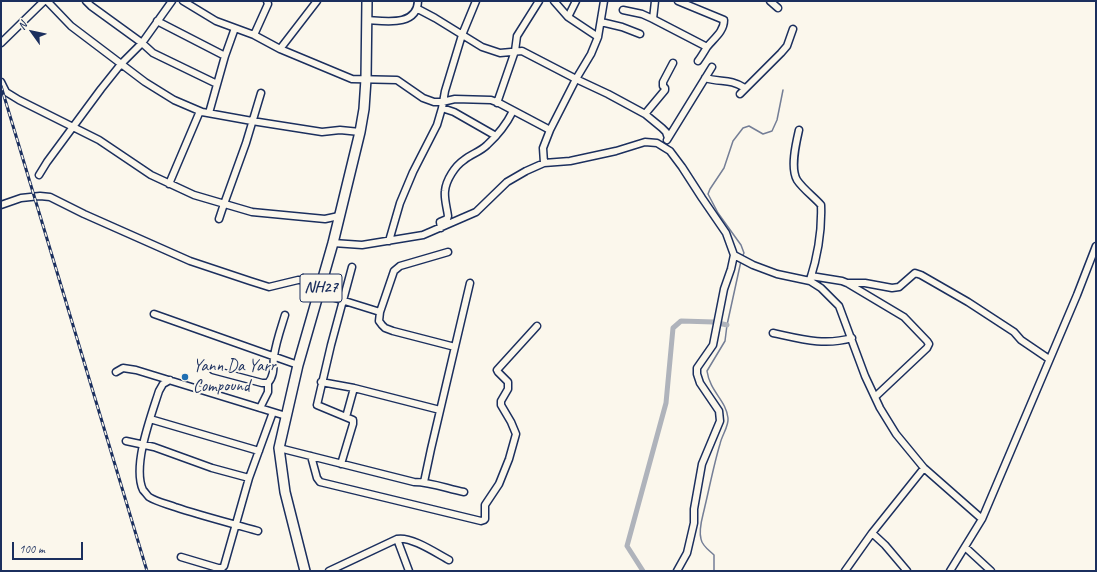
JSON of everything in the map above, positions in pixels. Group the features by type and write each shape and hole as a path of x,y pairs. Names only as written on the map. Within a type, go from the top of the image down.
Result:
{"highway":[{"name":"NH27","path":"306,571 285,492 279,448 298,365 333,243 360,132 364,109 366,79 367,1"}],"street":[{"path":"1,43 44,1"},
{"path":"47,1 71,26 145,82 174,100 200,111 322,132 340,130 360,132"},
{"path":"86,1 153,53 217,84"},
{"path":"39,176 46,162 121,64 142,43 172,1"},
{"path":"183,1 216,22 254,35 280,49 352,79 397,80 423,98 442,105 496,136"},
{"path":"254,35 268,4 267,1"},
{"path":"280,49 317,1"},
{"path":"367,20 405,20 412,16 418,9 418,1"},
{"path":"389,241 400,203 413,172 437,125 462,35 476,1"},
{"path":"498,103 515,51 517,36 539,1"},
{"path":"554,1 568,16 598,37"},
{"path":"568,16 576,1"},
{"path":"544,163 543,148 550,130 576,79 591,54 598,37 604,1"},
{"path":"653,19 655,1"},
{"path":"678,1 724,20 724,24 716,38 707,47 698,61"},
{"path":"770,1 778,8"},
{"path":"418,9 482,47 500,53 522,51 608,94 645,114 666,132 668,138"},
{"path":"623,10 642,14 707,47"},
{"path":"157,21 225,56"},
{"path":"601,22 622,27 640,34"},
{"path":"209,113 225,56 235,28"},
{"path":"740,94 787,46 793,29"},
{"path":"645,114 665,90 663,82 673,63"},
{"path":"662,146 712,66"},
{"path":"705,78 713,81 736,82 745,88"},
{"path":"1,82 6,92 18,100 99,140 151,175 194,195 252,212 325,219 339,216"},
{"path":"219,219 246,143 261,93"},
{"path":"442,105 455,99 491,100 550,130"},
{"path":"441,228 440,222 448,216 445,192 448,180 456,168 464,160 476,154 488,145 507,122 513,110"},
{"path":"169,184 200,111"},
{"path":"798,130 794,148 794,170 796,179 822,205 822,224 815,264 810,279"},
{"path":"333,243 362,245 424,235 476,212 507,182 526,170 544,163 570,161 616,151 645,142 657,143 670,151 726,233 736,257 724,289 713,345 697,368 700,383 719,411 720,421 702,464 694,509 694,523 688,553 676,571"},
{"path":"1,205 21,198 40,196 50,197 84,214 190,261 256,283 268,286 298,280 323,280"},
{"path":"950,571 982,519 1077,295 1096,246"},
{"path":"448,252 397,268 392,276 380,312 380,321 385,328 455,347"},
{"path":"736,257 777,274 810,279 842,281 904,317 929,344 927,348 875,397"},
{"path":"341,464 353,420 316,405 352,267"},
{"path":"847,283 865,283 892,288 899,287 915,273 921,275 968,302 1014,332 1021,340 1049,359"},
{"path":"810,279 840,306 865,376 896,434 924,468 982,519"},
{"path":"424,482 470,283"},
{"path":"319,293 380,312"},
{"path":"154,314 298,365"},
{"path":"260,408 268,392 268,383 271,380 273,372 274,356 285,315"},
{"path":"311,456 317,478 320,482 481,521 484,520 485,504 499,484 509,459 516,434 501,405 501,401 508,389 508,382 498,372 498,370 506,359 537,326"},
{"path":"773,333 809,341 837,342 852,338"},
{"path":"116,372 123,368 136,370 286,416"},
{"path":"213,370 262,383 268,383"},
{"path":"170,380 161,387 143,444 139,469 140,482 144,491 148,496 156,500 194,513 258,531"},
{"path":"321,382 354,388 440,410"},
{"path":"346,417 354,388"},
{"path":"181,557 222,568 226,561 249,478 272,412"},
{"path":"150,419 259,451"},
{"path":"126,440 143,444 212,468 249,478"},
{"path":"279,448 414,482 424,482 443,488 464,492"},
{"path":"845,571 872,533 924,468"},
{"path":"872,533 885,544 907,571"},
{"path":"329,571 402,538 410,540 449,560"},
{"path":"397,539 409,571"},
{"path":"965,547 991,571"}],"waterway":[{"path":"742,257 744,253 741,245 718,213 708,194 724,168 733,141 743,128 749,126 763,134 772,131 777,120 783,90"},
{"path":"714,571 714,555 704,546 700,535 700,527 716,459 728,418 724,406 711,385 707,371 725,341 741,261"},
{"path":"643,571 627,546 666,403 673,328 681,321 714,322 727,325"}],"railway":[{"path":"1,86 147,571"}],"place":[{"name":"Yann Da Yarr Compound","path":"185,377"}]}
